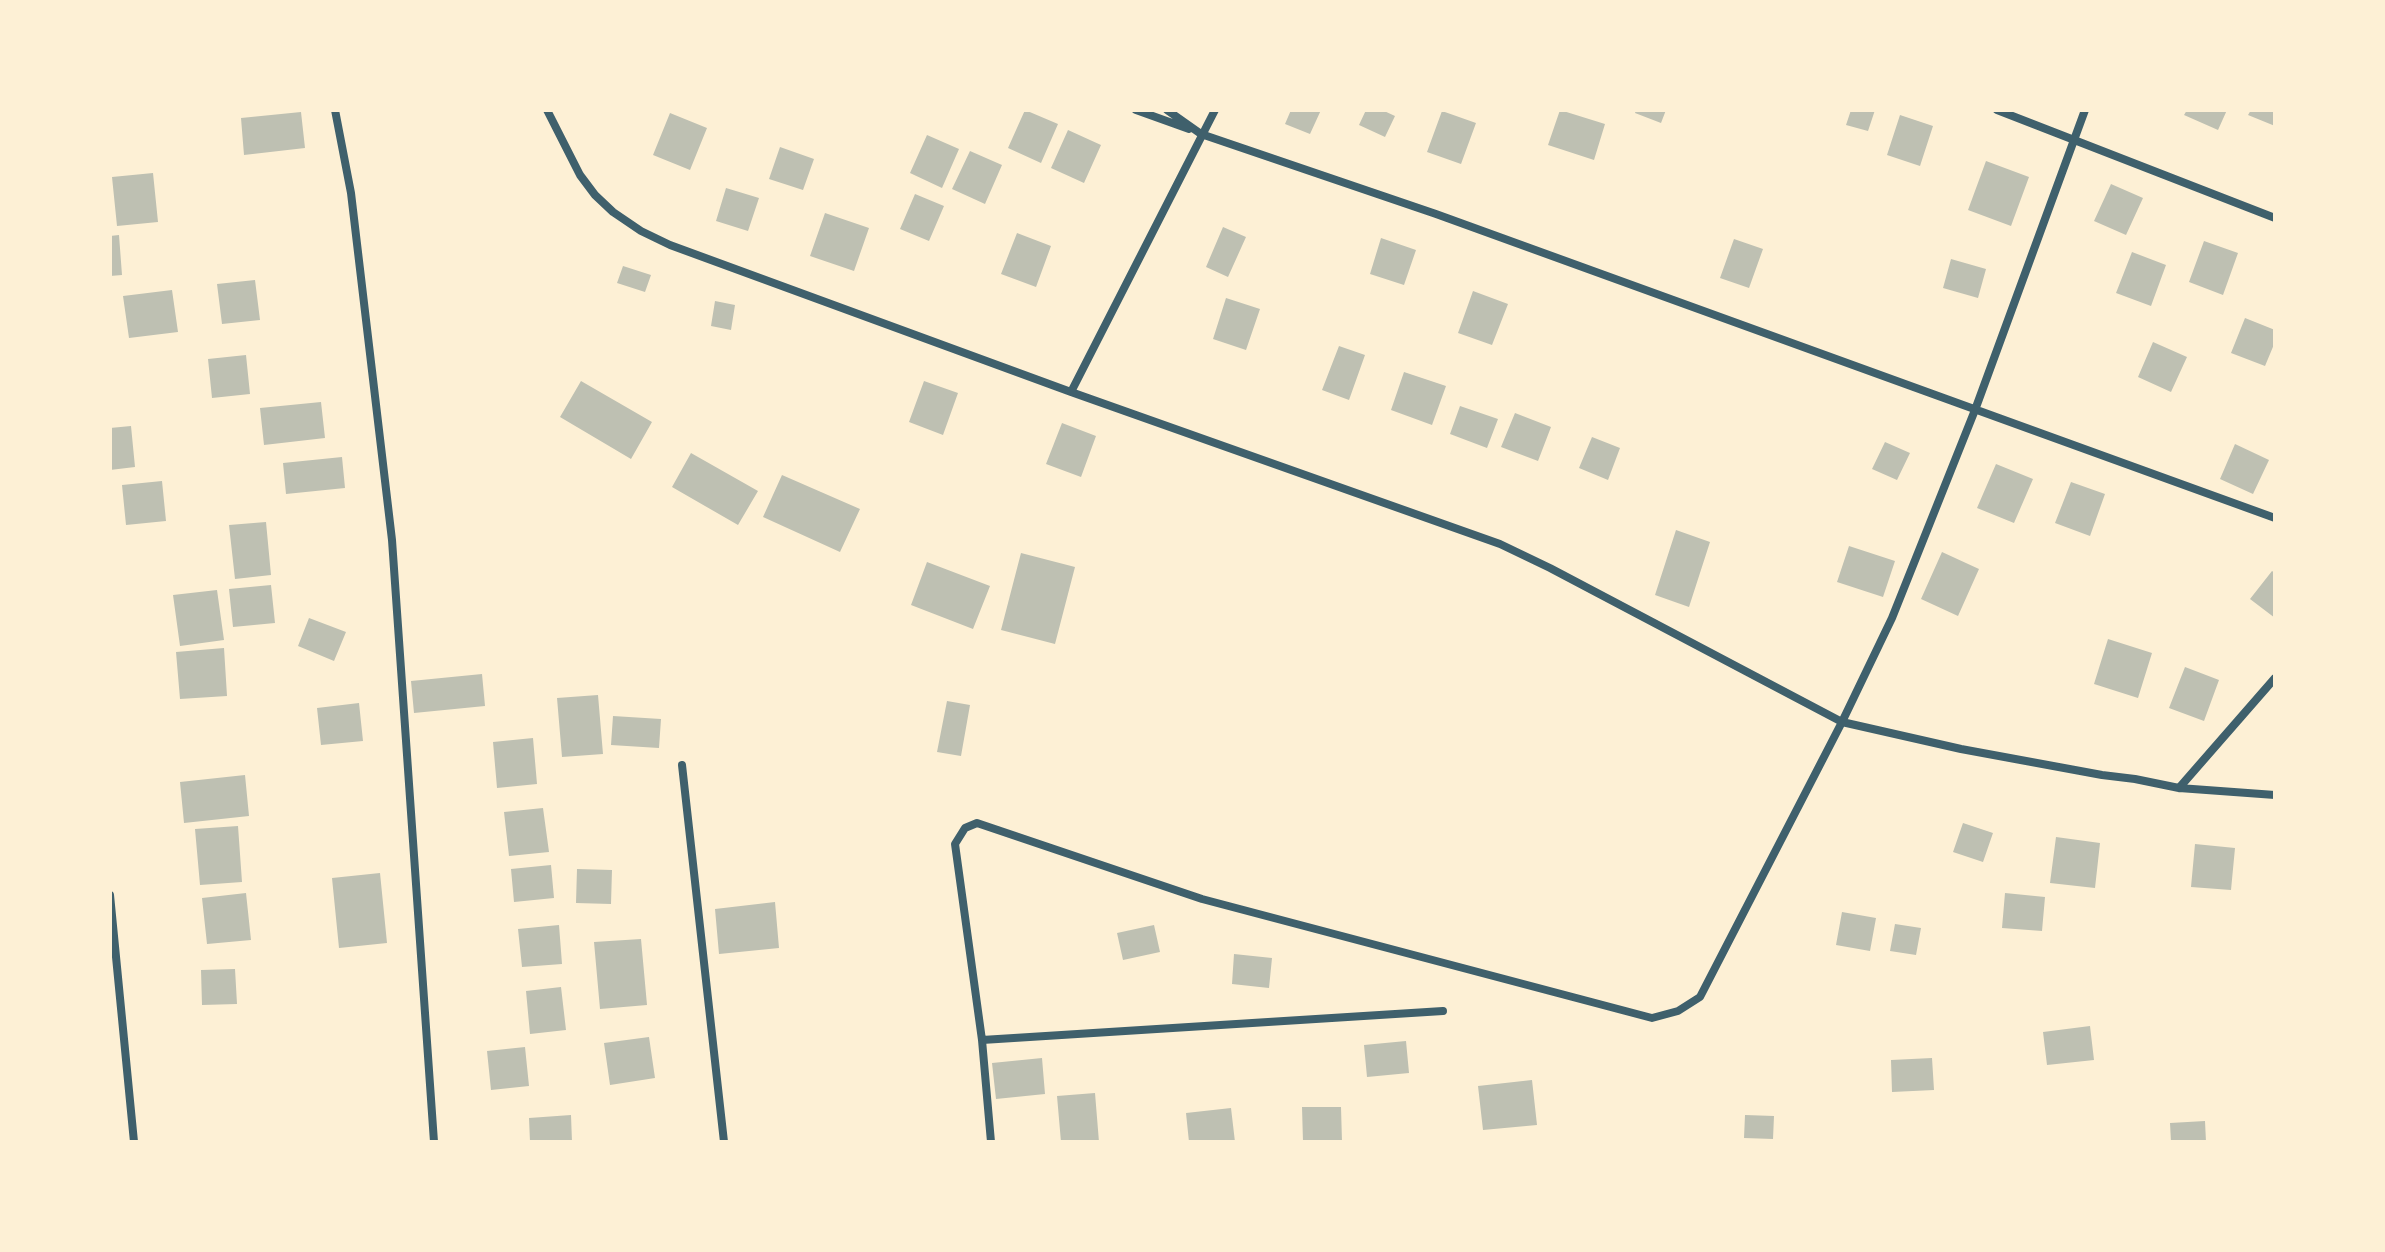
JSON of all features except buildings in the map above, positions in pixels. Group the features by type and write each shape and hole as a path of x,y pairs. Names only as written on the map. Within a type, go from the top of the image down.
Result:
{"street":[{"path":"335,110 351,193 392,540 434,1142"},
{"path":"547,110 580,175 595,195 641,231 670,245 1500,544 1842,722 1961,749 2179,788 2275,795"},
{"path":"1136,110 1436,214 2275,518"},
{"path":"1167,110 1201,134"},
{"path":"1071,392 1215,110"},
{"path":"1997,110 2275,218"},
{"path":"991,1142 982,1040 955,844 965,828 977,823 1202,899 1652,1018 1678,1011 1700,997 1892,618 1975,410 2085,110"},
{"path":"2179,788 2275,678"},
{"path":"682,765 724,1142"},
{"path":"110,895 134,1142"},
{"path":"982,1040 1443,1011"}]}
